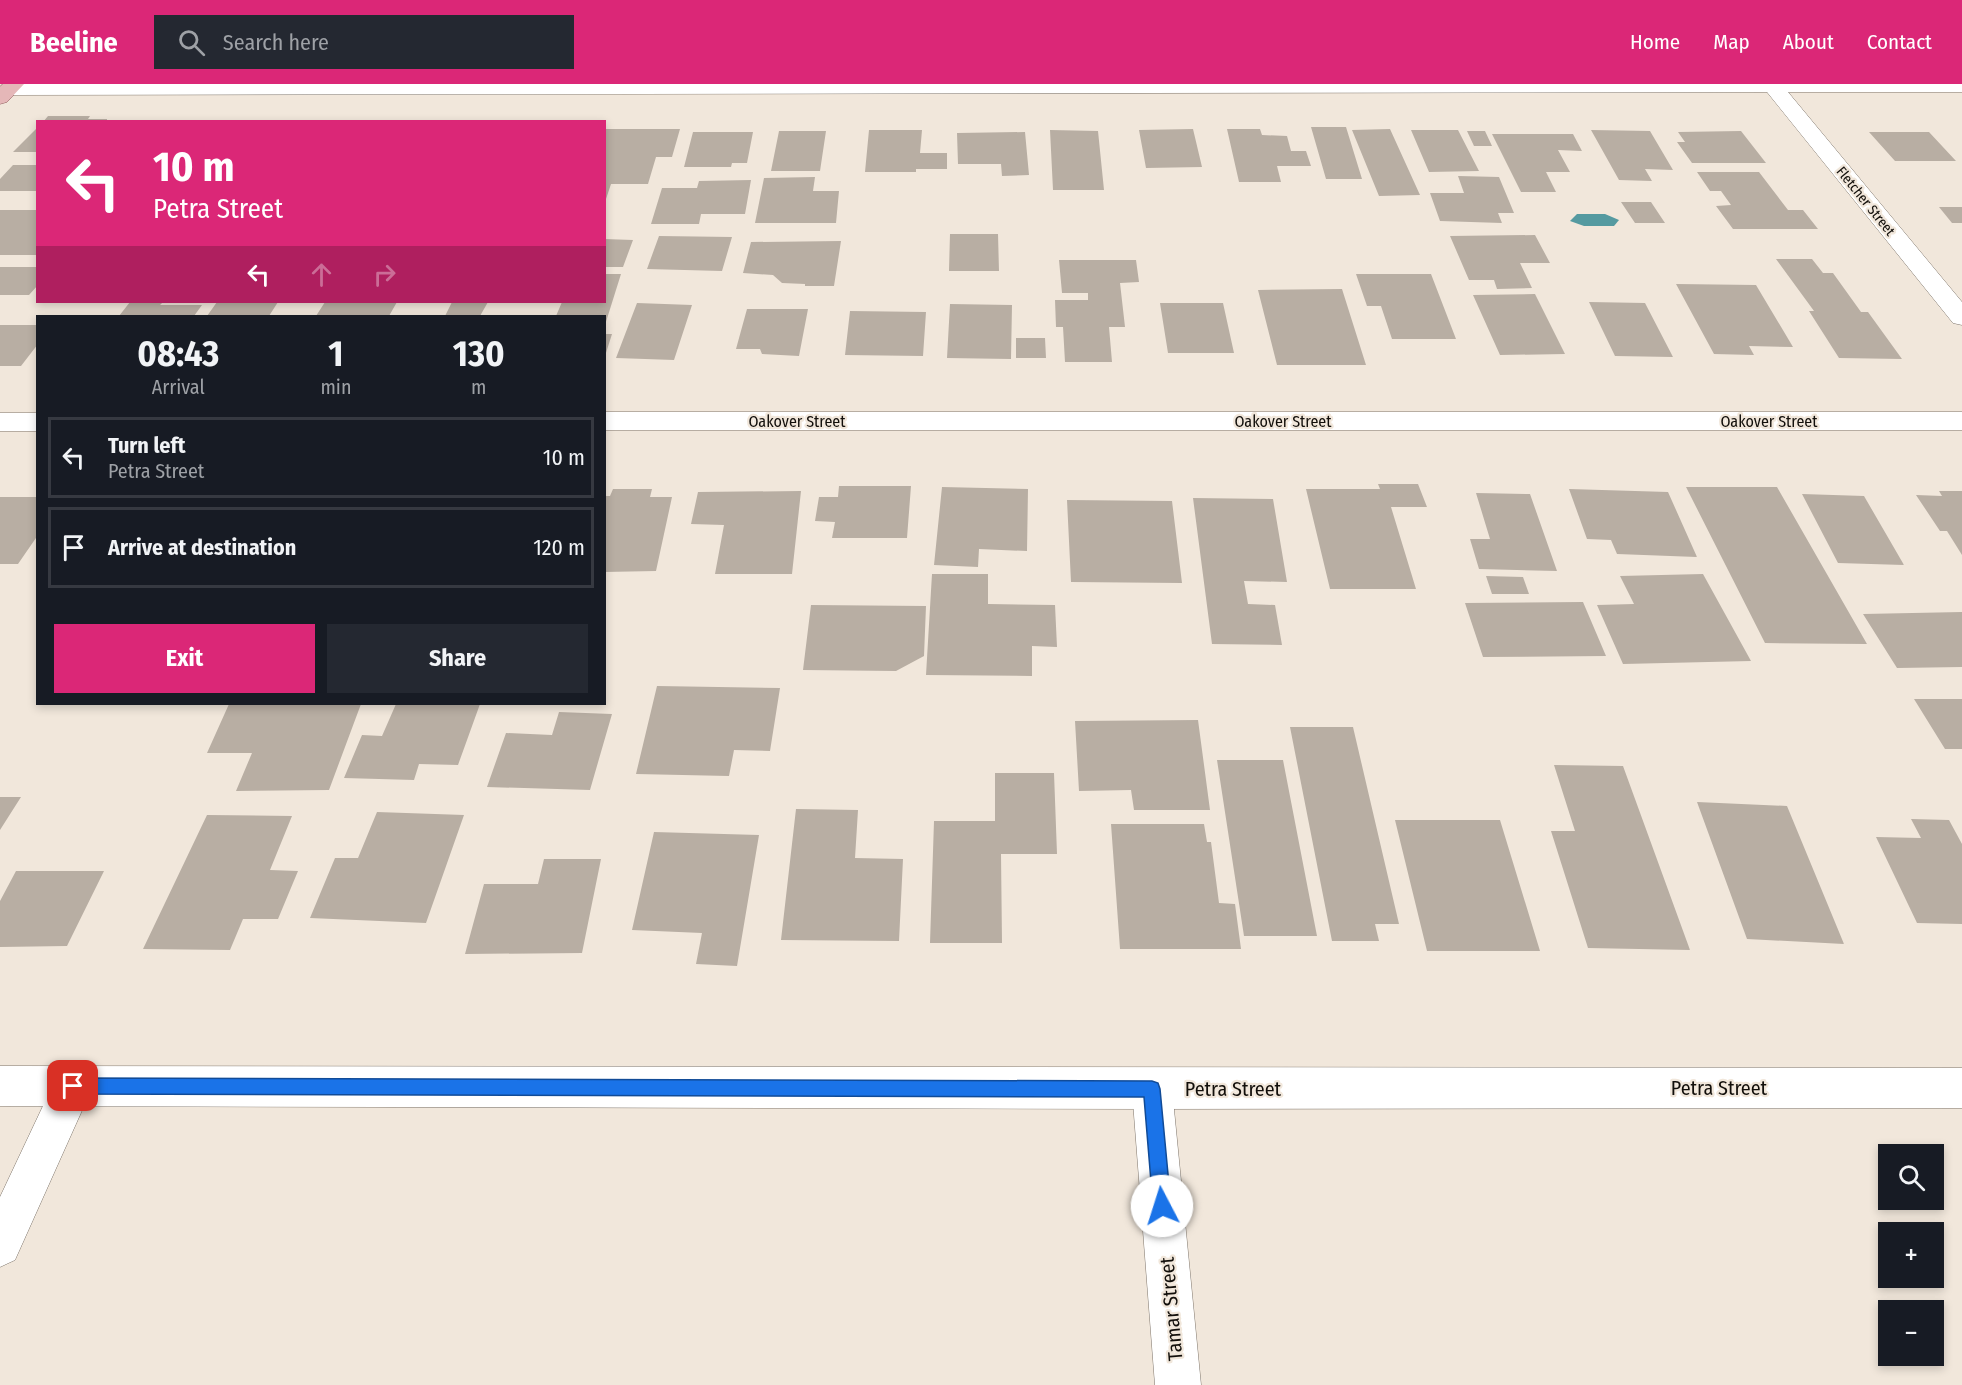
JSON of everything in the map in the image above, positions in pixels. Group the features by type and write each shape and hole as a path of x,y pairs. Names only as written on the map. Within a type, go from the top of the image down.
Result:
{"street":[{"name":"Fletcher Street","path":"1771,85 1962,318"},
{"path":"8,90 1962,86"},
{"name":"Oakover Street","path":"606,422 1962,421"},
{"path":"0,422 36,422"},
{"name":"Petra Street","path":"0,1086 1152,1089 1962,1088"},
{"path":"0,1245 73,1086"},
{"name":"Tamar Street","path":"1152,1089 1178,1385"}],"water":[{"path":"1577,214 1605,214 1619,220 1614,226 1584,226 1570,221"}],"building":[{"path":"48,116 90,116 88,119 107,119 107,120 45,120"},
{"path":"1311,127 1346,127 1362,179 1326,179"},
{"path":"36,129 36,152 13,152"},
{"path":"606,129 680,129 672,157 656,157 648,184 611,184 606,199"},
{"path":"1193,129 1202,167 1146,168 1139,130"},
{"path":"1227,129 1260,129 1262,135 1287,136 1291,151 1306,151 1311,166 1277,166 1281,182 1239,182"},
{"path":"1390,129 1420,195 1379,196 1352,130"},
{"path":"869,130 922,130 920,153 947,153 947,169 916,169 916,172 865,172"},
{"path":"1050,130 1098,131 1104,190 1053,190"},
{"path":"1411,130 1458,130 1479,171 1429,172"},
{"path":"1591,130 1650,131 1673,170 1645,169 1652,181 1619,180"},
{"path":"779,131 826,131 820,171 771,171"},
{"path":"1467,131 1485,131 1492,146 1474,146"},
{"path":"1741,131 1766,163 1692,163 1677,142 1685,142 1678,132"},
{"path":"693,132 753,132 747,163 732,163 731,167 684,167"},
{"path":"1025,132 1029,175 1002,176 1001,164 958,164 957,133"},
{"path":"1869,132 1929,132 1956,161 1895,161"},
{"path":"1492,134 1573,134 1582,151 1558,150 1570,172 1546,172 1556,192 1521,192"},
{"path":"13,165 36,165 36,191 0,191 0,179"},
{"path":"1697,172 1759,172 1788,210 1803,210 1818,229 1733,229 1716,206 1731,205 1721,191 1710,191"},
{"path":"1458,176 1499,177 1514,213 1498,213 1502,223 1440,221 1430,193 1464,193"},
{"path":"815,177 813,191 839,191 836,223 755,223 764,178"},
{"path":"751,180 745,214 701,214 699,224 651,224 662,188 697,188 699,181"},
{"path":"1621,202 1651,202 1665,223 1635,223"},
{"path":"1939,207 1962,207 1962,223 1952,223"},
{"path":"0,210 36,210 36,255 0,255"},
{"path":"950,234 998,234 999,271 949,271"},
{"path":"1535,235 1550,263 1520,263 1532,288 1497,289 1494,280 1469,280 1450,236"},
{"path":"659,236 732,237 722,271 647,269"},
{"path":"606,239 633,240 623,267 606,267"},
{"path":"841,241 834,286 782,283 773,275 743,273 751,242"},
{"path":"1776,259 1812,259 1823,273 1833,273 1861,312 1868,312 1902,359 1839,358 1809,311 1814,311"},
{"path":"1059,260 1136,260 1139,282 1120,283 1125,327 1109,327 1112,362 1065,362 1063,327 1056,327 1055,300 1088,300 1088,293 1062,293"},
{"path":"0,267 36,267 36,287 29,295 0,295"},
{"path":"606,274 621,274 606,322 606,315 556,315 562,303 606,303"},
{"path":"1356,274 1431,274 1456,339 1392,339 1381,306 1367,306"},
{"path":"1676,284 1756,285 1793,347 1749,346 1754,355 1714,354"},
{"path":"1342,289 1366,365 1277,365 1258,290"},
{"path":"1535,294 1565,354 1500,355 1473,295"},
{"path":"1589,302 1645,303 1673,357 1615,356"},
{"path":"129,303 202,305 195,315 120,315"},
{"path":"216,303 277,303 270,315 208,315"},
{"path":"324,303 396,303 390,315 317,315"},
{"path":"452,303 487,303 481,315 446,315"},
{"path":"637,303 692,305 674,360 616,358"},
{"path":"1160,303 1223,303 1234,353 1168,353"},
{"path":"950,304 1012,305 1011,359 947,358"},
{"path":"747,309 808,309 799,356 762,354 760,349 736,349"},
{"path":"850,311 926,312 923,356 845,355"},
{"path":"0,325 36,325 36,347 21,366 0,366"},
{"path":"606,334 612,334 606,353"},
{"path":"1016,338 1045,338 1046,358 1016,358"},
{"path":"1378,484 1418,484 1427,507 1391,507 1416,589 1330,589 1306,489 1380,489"},
{"path":"839,486 911,486 907,538 832,538 835,522 815,521 819,497 838,497"},
{"path":"942,487 1028,489 1027,551 979,549 978,567 934,565"},
{"path":"1686,487 1777,487 1867,644 1765,643"},
{"path":"613,489 652,489 650,497 672,497 656,571 606,572 606,496 610,496"},
{"path":"1569,489 1668,492 1697,557 1617,554 1611,540 1587,539"},
{"path":"801,491 792,574 715,574 724,525 691,524 698,492"},
{"path":"1939,491 1962,491 1962,555 1947,531 1940,531 1916,495 1942,496"},
{"path":"1476,493 1530,494 1557,571 1479,569 1470,539 1490,539"},
{"path":"1802,494 1864,496 1904,565 1838,563"},
{"path":"0,497 36,497 36,538 18,564 0,564"},
{"path":"1193,498 1273,499 1287,582 1244,581 1248,604 1275,605 1282,645 1212,644"},
{"path":"1067,500 1172,501 1182,583 1071,582"},
{"path":"932,574 988,574 988,604 1055,605 1057,647 1032,646 1032,676 926,675"},
{"path":"1703,574 1751,661 1623,664 1597,605 1634,604 1620,576"},
{"path":"1486,576 1523,577 1529,594 1492,594"},
{"path":"1583,602 1606,656 1483,657 1465,603"},
{"path":"811,605 926,606 924,656 896,671 803,670"},
{"path":"1962,612 1962,667 1897,668 1863,614"},
{"path":"657,686 780,688 770,751 734,750 729,776 636,774"},
{"path":"1914,699 1962,699 1962,749 1945,749"},
{"path":"229,705 361,705 329,790 236,791 252,753 207,753"},
{"path":"396,705 480,705 458,765 419,764 414,780 344,778 362,735 382,736"},
{"path":"559,712 612,714 590,790 487,787 506,733 552,735"},
{"path":"1198,720 1210,810 1134,810 1131,790 1079,791 1075,721"},
{"path":"1290,727 1353,727 1399,924 1375,924 1379,941 1332,941"},
{"path":"1217,760 1283,760 1317,936 1244,936"},
{"path":"1554,765 1623,766 1690,950 1588,948 1551,831 1575,831"},
{"path":"995,773 1054,773 1057,854 1001,854 1002,943 930,943 934,821 995,821"},
{"path":"0,797 21,797 0,830"},
{"path":"1697,802 1787,806 1844,944 1747,939"},
{"path":"796,809 858,810 855,858 903,859 899,941 781,940"},
{"path":"377,812 464,815 426,923 310,918 335,858 358,858"},
{"path":"207,815 292,816 270,870 298,871 278,919 243,919 230,950 143,949"},
{"path":"1911,819 1949,820 1962,844 1962,924 1917,923 1876,837 1921,838"},
{"path":"1395,820 1500,820 1540,951 1427,951"},
{"path":"1111,824 1204,824 1207,842 1211,842 1219,903 1235,904 1241,949 1120,949"},
{"path":"654,832 759,835 737,966 696,964 702,933 632,930"},
{"path":"544,859 601,859 582,953 465,954 484,884 538,884"},
{"path":"16,871 104,871 67,946 0,947 0,901"}],"route":[{"path":"73,1086 1152,1089 1162,1206"}]}
